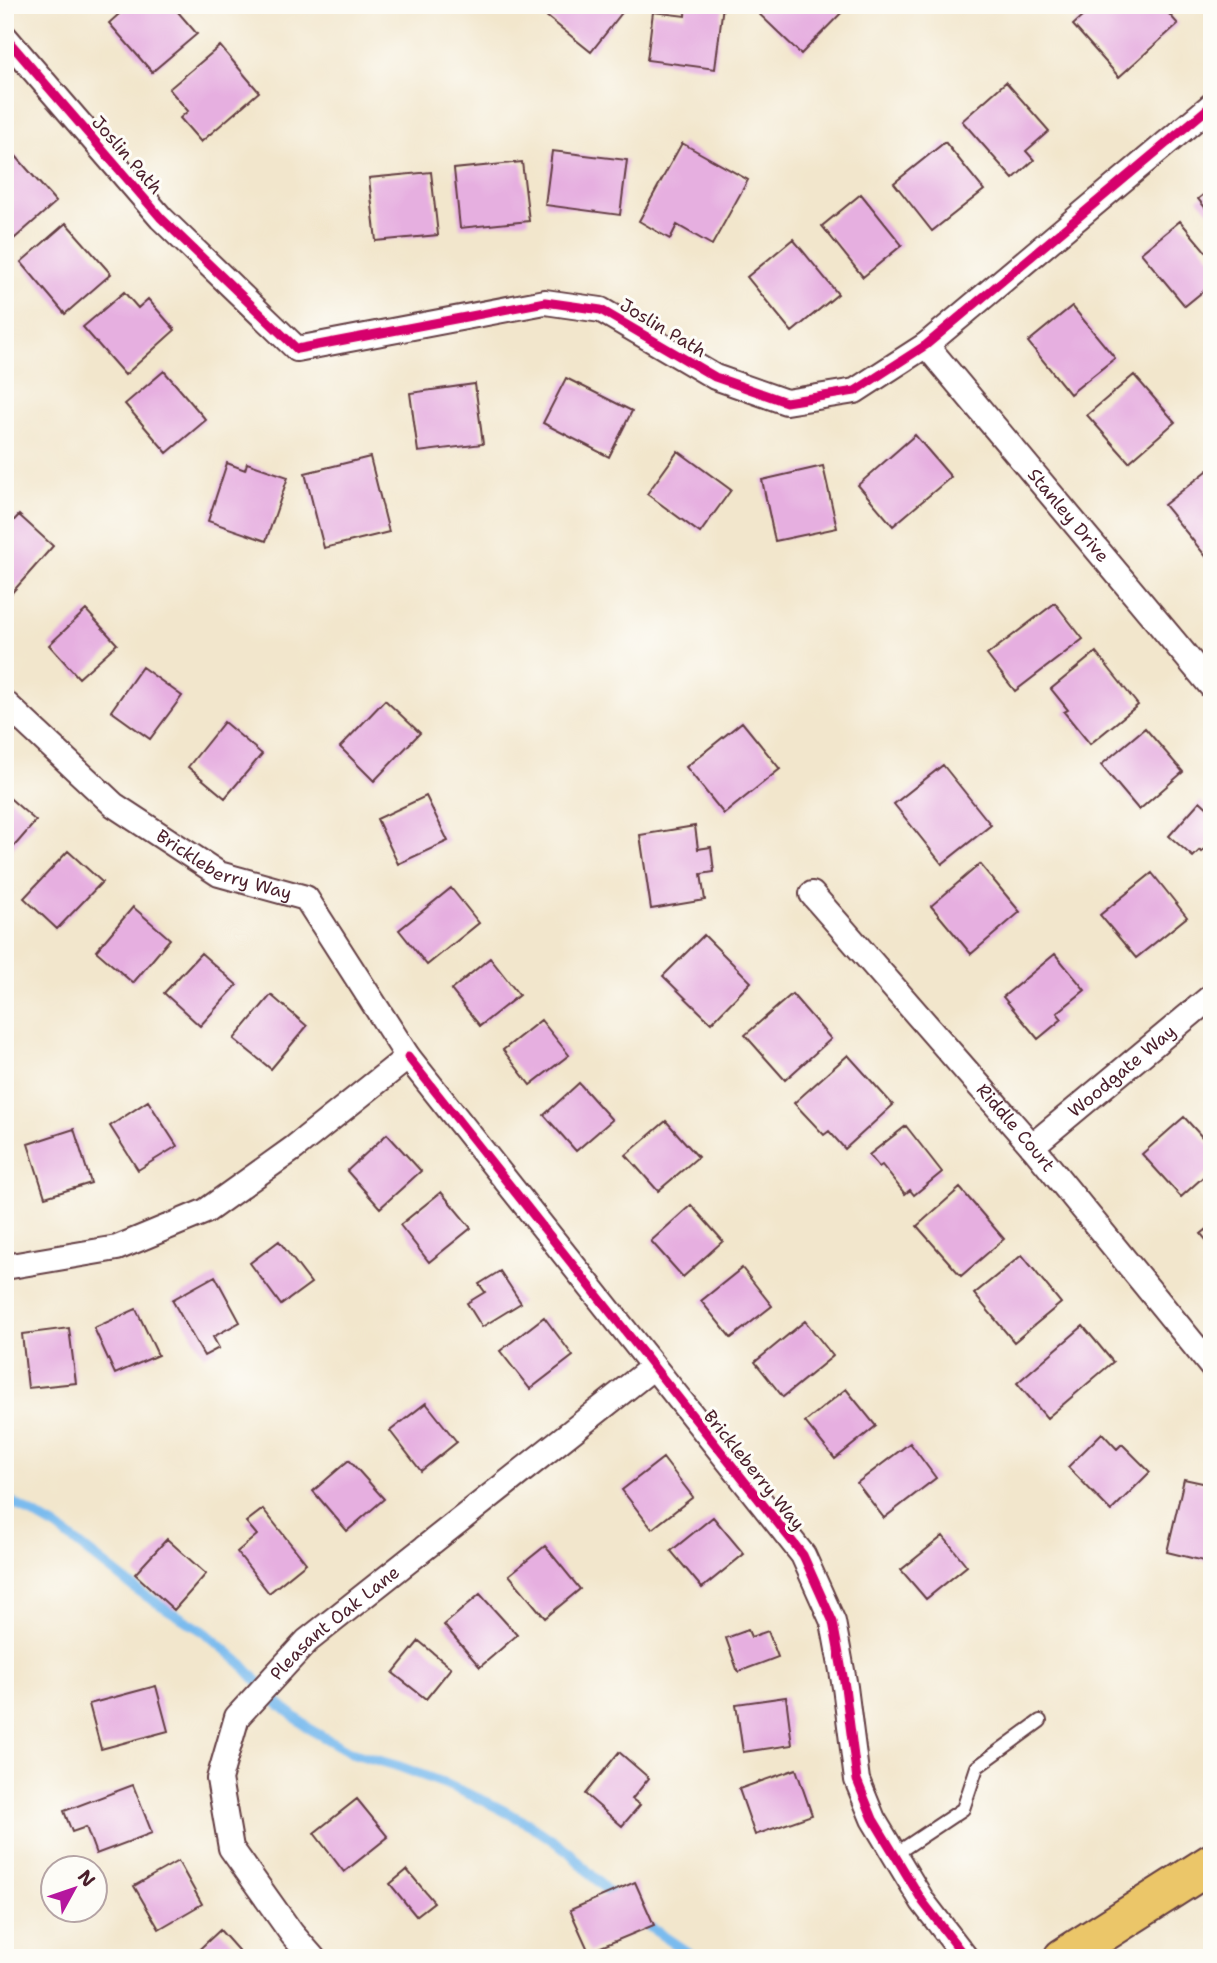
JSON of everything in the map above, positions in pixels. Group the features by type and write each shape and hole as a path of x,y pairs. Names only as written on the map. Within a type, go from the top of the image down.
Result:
{"main road":[{"path":"1063,1958 1212,1863"}],"street":[{"name":"Joslin Path","path":"5,37 161,218 297,349 545,302 601,310 715,377 786,402 855,391 926,345 1212,105"},
{"name":"Stanley Drive","path":"926,345 1209,677"},
{"name":"Brickleberry Way","path":"5,703 114,805 219,874 306,898 408,1057 803,1555 833,1622 845,1687 857,1780 873,1819 894,1855 923,1902 966,1958"},
{"name":"Riddle Court","path":"812,894 1032,1146 1212,1367"},
{"name":"Woodgate Way","path":"1032,1146 1212,996"},
{"path":"5,1267 117,1248 206,1211 293,1148 408,1057"},
{"name":"Pleasant Oak Lane","path":"313,1958 292,1934 231,1848 219,1779 237,1717 307,1641 652,1368"}],"lane":[{"path":"894,1855 963,1810 977,1767 1040,1721"}],"building":[{"path":"129,5 172,5 197,34 152,72 109,23"},
{"path":"628,5 591,52 535,7"},
{"path":"686,5 723,5 715,69 647,60 653,12 685,16"},
{"path":"849,5 801,54 752,7"},
{"path":"1095,5 1161,5 1178,24 1119,77 1073,25"},
{"path":"220,46 259,92 201,142 180,118 188,111 169,89"},
{"path":"1006,82 1049,131 1026,151 1034,160 1013,179 962,121"},
{"path":"945,142 984,190 932,231 894,183"},
{"path":"682,143 748,180 712,245 677,225 670,239 639,221"},
{"path":"552,151 627,160 620,215 545,205"},
{"path":"15,155 56,202 7,245 5,164"},
{"path":"522,162 529,221 460,228 454,169"},
{"path":"431,172 438,235 376,241 369,178"},
{"path":"1212,188 1212,216 1198,199"},
{"path":"861,194 902,245 863,277 822,226"},
{"path":"1180,221 1212,259 1212,284 1185,306 1141,253"},
{"path":"66,223 111,274 65,314 21,262"},
{"path":"793,239 838,294 792,332 747,277"},
{"path":"124,292 138,308 148,299 175,330 125,375 83,327"},
{"path":"1072,306 1115,358 1070,394 1028,342"},
{"path":"164,371 206,420 167,453 125,404"},
{"path":"1134,375 1175,422 1129,462 1087,415"},
{"path":"566,378 632,411 609,457 543,423"},
{"path":"475,384 483,444 418,452 410,393"},
{"path":"915,435 951,477 893,526 858,485"},
{"path":"678,451 731,490 700,533 647,494"},
{"path":"370,457 389,532 324,548 305,473"},
{"path":"227,463 245,470 247,463 288,477 266,541 208,521"},
{"path":"823,466 837,528 775,541 762,480"},
{"path":"1212,467 1212,564 1164,505"},
{"path":"19,515 53,546 9,596 5,592 5,530"},
{"path":"1055,603 1083,639 1015,691 987,655"},
{"path":"86,610 117,644 79,678 49,645"},
{"path":"1096,652 1138,705 1090,744 1064,712 1068,710 1051,689"},
{"path":"142,667 182,696 150,739 111,711"},
{"path":"385,700 420,733 374,781 340,747"},
{"path":"224,722 262,754 225,798 188,767"},
{"path":"742,722 780,769 724,814 686,767"},
{"path":"1145,728 1183,772 1139,810 1101,765"},
{"path":"943,765 991,825 942,864 894,804"},
{"path":"5,794 36,821 5,857"},
{"path":"426,796 448,841 398,864 377,819"},
{"path":"1200,801 1212,812 1212,841 1193,857 1169,836"},
{"path":"695,826 698,849 711,847 714,872 701,874 705,900 651,909 640,835"},
{"path":"68,851 102,882 57,929 24,898"},
{"path":"980,864 1020,912 971,954 931,906"},
{"path":"1152,873 1187,917 1136,958 1100,915"},
{"path":"451,888 479,923 427,965 399,930"},
{"path":"133,907 170,939 133,983 96,951"},
{"path":"704,935 751,982 711,1023 663,976"},
{"path":"201,953 237,985 200,1026 164,993"},
{"path":"1055,954 1085,990 1057,1013 1062,1019 1038,1039 1003,997"},
{"path":"490,958 519,995 480,1026 451,990"},
{"path":"792,994 831,1039 785,1080 745,1035"},
{"path":"271,995 307,1026 271,1069 234,1039"},
{"path":"541,1020 569,1055 530,1085 503,1050"},
{"path":"848,1055 893,1105 845,1149 829,1131 824,1135 794,1103"},
{"path":"579,1083 612,1120 576,1151 544,1115"},
{"path":"148,1101 177,1146 138,1170 110,1126"},
{"path":"1184,1117 1212,1148 1212,1169 1181,1197 1142,1154"},
{"path":"666,1121 698,1157 658,1191 626,1155"},
{"path":"906,1126 942,1172 914,1195 910,1190 905,1194 882,1165 879,1167 869,1155"},
{"path":"74,1129 91,1183 45,1197 28,1144"},
{"path":"387,1134 421,1171 380,1208 347,1171"},
{"path":"960,1188 1004,1239 961,1276 917,1226"},
{"path":"441,1192 471,1228 429,1262 400,1225"},
{"path":"691,1205 723,1241 683,1277 651,1241"},
{"path":"1212,1225 1212,1247 1201,1234"},
{"path":"279,1241 311,1283 281,1305 250,1263"},
{"path":"1022,1255 1061,1303 1014,1342 974,1294"},
{"path":"742,1268 772,1306 731,1338 701,1301"},
{"path":"500,1271 521,1303 482,1327 467,1303 485,1292 479,1284"},
{"path":"215,1276 240,1322 213,1337 219,1348 204,1356 172,1300"},
{"path":"136,1309 158,1355 115,1374 94,1328"},
{"path":"544,1317 573,1356 530,1389 500,1351"},
{"path":"805,1321 833,1356 783,1397 755,1362"},
{"path":"1083,1326 1113,1362 1047,1418 1017,1383"},
{"path":"69,1328 76,1383 28,1388 22,1334"},
{"path":"846,1389 876,1426 835,1459 805,1422"},
{"path":"426,1403 457,1442 421,1471 390,1431"},
{"path":"1102,1433 1117,1449 1122,1444 1150,1472 1111,1511 1068,1467"},
{"path":"910,1443 936,1478 884,1518 857,1483"},
{"path":"663,1458 693,1497 652,1529 622,1490"},
{"path":"349,1460 384,1499 347,1531 313,1491"},
{"path":"1184,1479 1212,1485 1212,1563 1167,1552"},
{"path":"263,1509 306,1563 269,1593 237,1552 257,1535 246,1522"},
{"path":"713,1517 744,1554 702,1588 671,1551"},
{"path":"943,1536 967,1566 926,1599 901,1570"},
{"path":"167,1539 206,1574 174,1610 135,1574"},
{"path":"545,1546 580,1589 545,1618 509,1575"},
{"path":"480,1594 517,1635 480,1667 444,1625"},
{"path":"748,1630 751,1637 768,1631 778,1657 738,1672 726,1638"},
{"path":"419,1641 451,1668 426,1699 393,1673"},
{"path":"156,1686 168,1731 101,1749 89,1704"},
{"path":"786,1697 792,1745 743,1752 736,1704"},
{"path":"619,1752 649,1778 632,1799 640,1805 622,1826 585,1794"},
{"path":"796,1769 812,1815 755,1835 739,1789"},
{"path":"133,1785 152,1833 96,1854 86,1827 72,1832 64,1811"},
{"path":"357,1799 388,1837 344,1872 314,1833"},
{"path":"178,1861 202,1904 159,1929 134,1886"},
{"path":"407,1870 434,1902 416,1916 390,1884"},
{"path":"635,1882 654,1925 589,1952 570,1910"},
{"path":"220,1930 245,1958 190,1958"}],"waterway":[{"path":"5,1498 59,1529 138,1591 206,1633 242,1664 274,1700 311,1730 352,1753 443,1783 529,1824 568,1851 616,1900"},
{"path":"638,1919 696,1958"}],"cycle path":[{"path":"5,37 161,218 297,349 545,302 601,310 715,377 786,402 855,391 926,345 1212,105"},
{"path":"408,1057 803,1555 833,1622 845,1687 857,1780 873,1819 923,1902 966,1958"}]}
